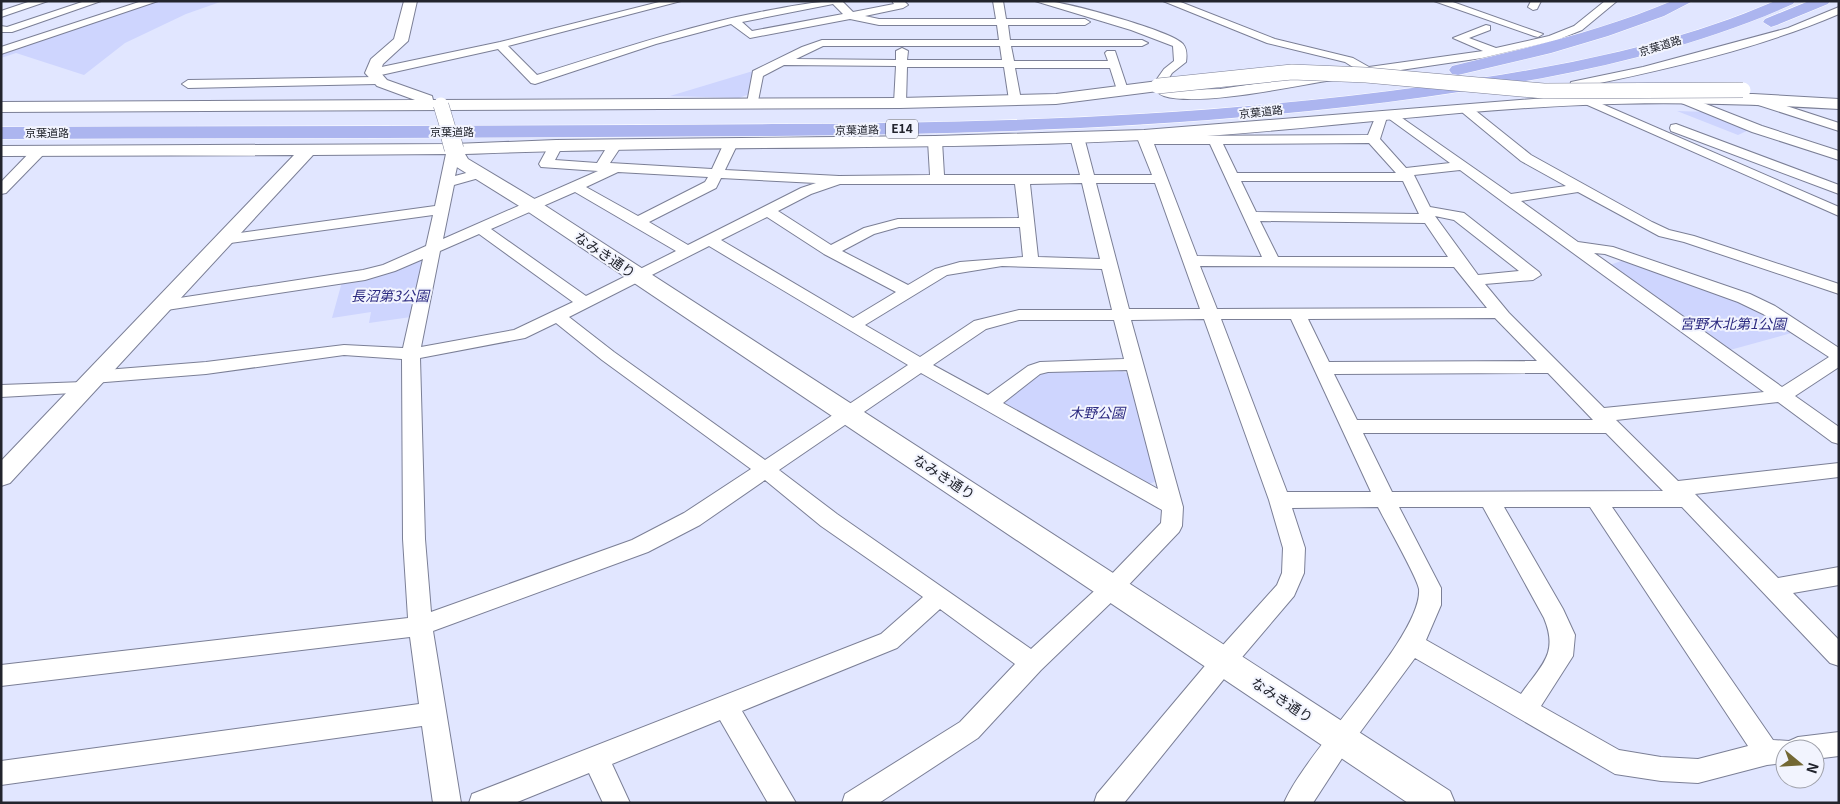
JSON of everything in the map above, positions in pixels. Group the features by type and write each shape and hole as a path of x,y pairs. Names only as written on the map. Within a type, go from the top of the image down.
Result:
{"highway":[{"path":"1368,79 1466,68 1568,45 1631,25 1686,1"},
{"name":"京葉道路","path":"1,121 934,118 1170,107 1368,79 1451,76 1564,56 1657,34 1758,1"},
{"name":"京葉道路","path":"1,133 790,130 1030,126 1245,114 1385,98 1490,82 1626,56 1734,22 1788,1"},
{"path":"1626,56 1724,36 1823,1"}],"street":[{"path":"1,14 43,1"},
{"path":"49,1 77,8"},
{"path":"1,29 8,30 96,1"},
{"path":"1,51 154,1"},
{"path":"353,105 373,77 376,62 401,41 412,1"},
{"path":"188,84 373,77 676,1"},
{"path":"500,45 535,80 652,42 733,20 835,1 852,16 878,22 1085,22"},
{"path":"733,20 750,35 903,5 897,1"},
{"path":"998,1 1015,100"},
{"path":"1040,1 1066,4 1168,39 1177,44 1182,53 1180,62 1168,71 1158,86"},
{"path":"1168,1 1270,40 1349,60 1368,79"},
{"path":"1439,1 1538,34"},
{"path":"1158,86 1168,94 1191,95 1368,79 1414,66 1495,52 1553,38 1578,28 1612,1"},
{"path":"1839,10 1792,30 1645,70 1576,85 1573,96 1839,212"},
{"path":"900,103 904,22"},
{"path":"1486,28 1460,38 1495,52"},
{"path":"785,29 811,46"},
{"path":"1106,37 1122,90"},
{"path":"753,103 757,74 784,62 811,46 822,43 1005,43 1106,37 1142,43"},
{"path":"784,62 1114,65"},
{"path":"1,107 900,103 1056,99 1236,76 1300,72 1366,75 1544,91 1839,94"},
{"path":"373,77 394,88 441,105"},
{"path":"1748,94 1839,127"},
{"path":"1145,137 1583,100 1683,99 1748,94 1839,104"},
{"path":"1683,99 1757,129 1837,154"},
{"path":"441,105 454,149 411,354 414,539 420,626 447,803"},
{"path":"1467,110 1526,158 1578,188 1664,233 1689,239 1839,289"},
{"path":"1373,139 1386,116"},
{"path":"1386,116 1463,166 1839,437"},
{"path":"1653,131 1670,126 1839,190"},
{"path":"1,151 454,149 556,145 935,141 1077,137 1215,140 1373,139"},
{"path":"855,803 969,730 1032,663 1112,588 1172,526 1173,507 1134,364 1077,137"},
{"path":"1107,803 1223,662 1286,590 1293,573 1294,548 1279,500 1145,137"},
{"path":"1373,139 1386,156 1405,175 1427,214 1459,262 1500,313 1551,367 1774,588 1839,656"},
{"path":"1215,140 1272,261"},
{"path":"935,141 937,180"},
{"path":"638,222 706,189 718,174 731,143"},
{"path":"556,145 546,164 839,180 1160,179"},
{"path":"160,306 365,275 389,268 433,246 575,186 608,168 614,145"},
{"path":"1,477 88,382 309,149"},
{"name":"なみき通り","path":"454,149 462,162 531,205 1438,803"},
{"path":"1,190 39,151"},
{"path":"1232,177 1405,175 1463,166"},
{"path":"448,182 481,173"},
{"path":"1,391 344,350 411,354 519,334 806,192 839,180"},
{"path":"1022,180 1031,262"},
{"path":"575,186 687,251"},
{"path":"1508,199 1578,188"},
{"path":"223,239 442,209"},
{"path":"768,211 830,251 907,291"},
{"path":"1251,216 1427,214 1459,216 1533,275 1474,280"},
{"path":"830,251 869,231 898,223 1027,222"},
{"path":"479,227 585,303"},
{"path":"710,240 922,366 1173,507"},
{"path":"1351,428 1606,420 1781,396 1839,357 1769,310 1744,298 1608,250 1572,245"},
{"path":"1190,261 1459,262"},
{"path":"854,324 941,272 956,267 1031,262 1109,264"},
{"path":"1,676 420,626 640,546 692,519 764,469 922,366 980,325 998,319 1019,315 1500,313"},
{"path":"1297,314 1385,500 1430,588 1429,605 1412,644 1341,738 1297,803"},
{"path":"558,316 608,356 764,469 829,520 1032,663"},
{"path":"990,404 1034,370 1046,366 1134,364"},
{"path":"1322,368 1551,367"},
{"path":"1279,500 1596,499 1680,494 1839,470"},
{"path":"1596,499 1775,751"},
{"path":"1489,500 1555,616 1563,635 1561,656 1525,709"},
{"path":"1774,588 1839,576"},
{"path":"482,803 889,641 939,596"},
{"path":"1412,644 1615,762 1661,769 1698,771 1775,752"},
{"path":"726,707 783,803"},
{"path":"1,773 433,714"},
{"path":"1825,746 1839,744"},
{"path":"595,757 617,803"}],"green space":[{"path":"159,1 223,1 186,14 125,43 84,75 16,53 1,58 1,54"},
{"path":"753,71 752,93 739,98 670,96"},
{"path":"1677,111 1707,112 1751,129 1738,135"},
{"name":"長沼第3公園","path":"422,260 411,317 369,323 371,312 332,318 342,282"},
{"name":"宮野木北第1公園","path":"1624,260 1753,307 1795,332 1730,350 1610,265"},
{"name":"木野公園","path":"1040,370 1120,370 1132,376 1159,480 1142,487 999,407"}]}
